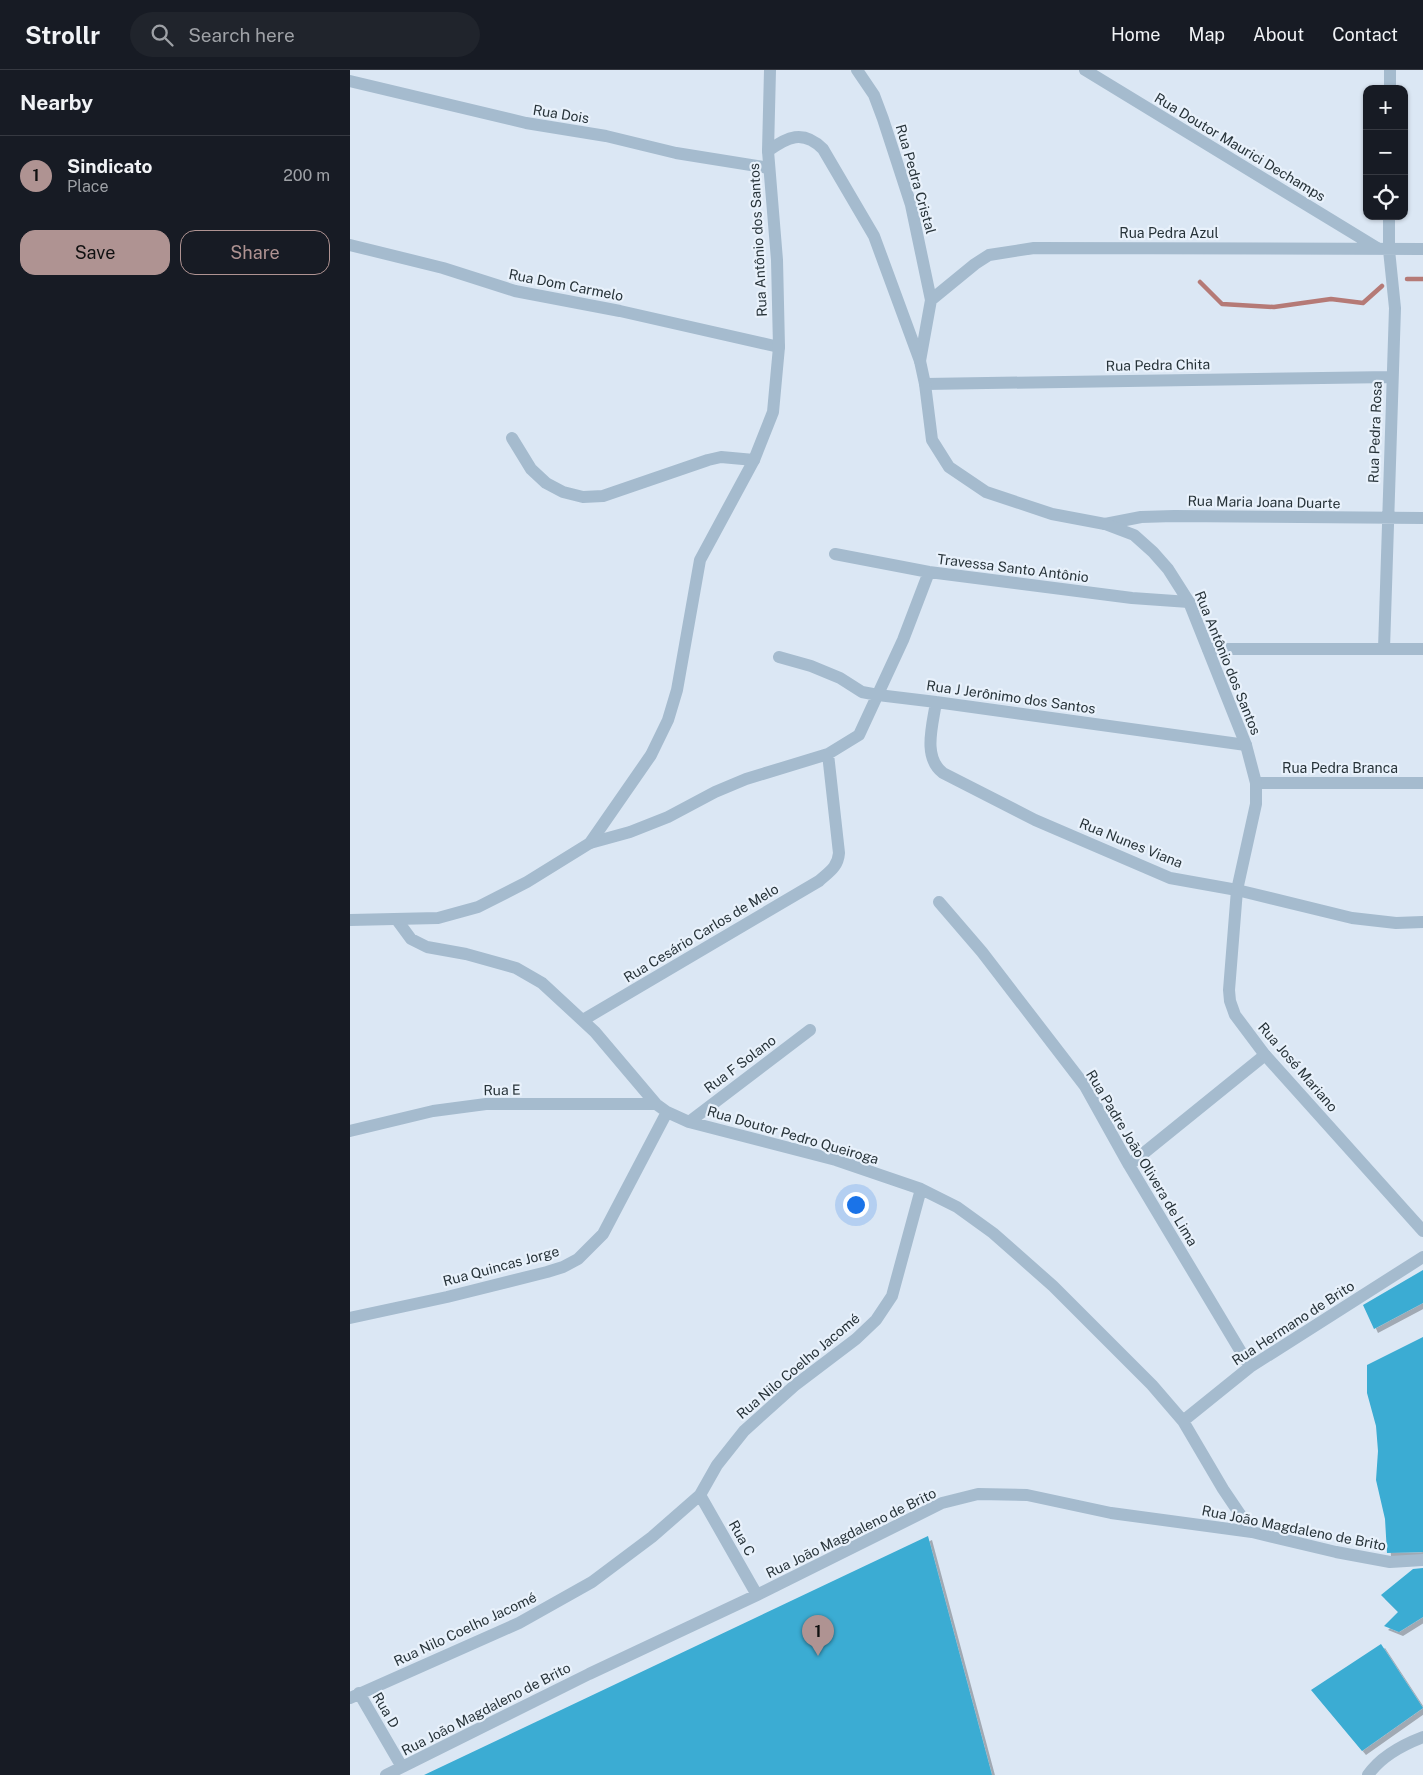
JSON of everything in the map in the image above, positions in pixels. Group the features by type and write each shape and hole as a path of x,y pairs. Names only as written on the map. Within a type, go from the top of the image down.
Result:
{"street":[{"path":"768,151 770,70"},
{"name":"Rua Pedra Cristal","path":"857,70 874,96 909,196 931,300 920,361"},
{"name":"Rua Doutor Maurici Dechamps","path":"1085,70 1384,250"},
{"path":"1390,70 1390,85"},
{"name":"Rua Dois","path":"350,81 526,123 606,136 676,152 769,168"},
{"name":"Rua Antônio dos Santos","path":"350,920 438,918 478,907 527,882 590,843 651,755 668,720 677,690 700,560 754,460 773,412 779,347 777,260 768,151 784,140 794,137 802,137 816,143 822,149 874,236 920,361 932,440 948,467 986,492 1052,514 1104,524 1134,535 1168,569 1189,602 1246,745 1256,783 1256,804 1236,890"},
{"name":"Rua Pedra Rosa","path":"1384,649 1392,377 1396,308 1384,250 1388,220"},
{"name":"Rua Dom Carmelo","path":"350,245 443,268 515,291 620,311 779,347"},
{"name":"Rua Pedra Azul","path":"931,300 974,264 989,255 1026,249 1423,249"},
{"name":"Rua Pedra Chita","path":"925,384 1392,377"},
{"path":"512,438 531,469 546,483 563,492 583,497 603,496 721,457 754,460"},
{"name":"Rua Maria Joana Duarte","path":"1104,524 1140,517 1174,516 1423,518"},
{"name":"Travessa Santo Antônio","path":"835,554 928,572 1132,598 1189,602"},
{"path":"590,843 630,832 668,817 714,792 746,780 828,754 858,735 903,640 928,572"},
{"path":"1208,649 1423,648"},
{"name":"Rua J Jerônimo dos Santos","path":"779,657 811,666 840,678 862,692 1246,745"},
{"name":"Rua Nunes Viana","path":"936,702 931,746 932,759 936,768 1035,820 1170,878 1236,890 1352,918 1396,923 1423,922"},
{"name":"Rua Cesário Carlos de Melo","path":"583,1020 819,881 832,869 838,862 839,853 828,754"},
{"name":"Rua Pedra Branca","path":"1256,783 1423,783"},
{"name":"Rua José Mariano","path":"1236,890 1229,990 1230,1001 1235,1015 1265,1055 1423,1231"},
{"name":"Rua Padre João Olivera de Lima","path":"939,902 982,952 1085,1086 1129,1166 1250,1367"},
{"name":"Rua Doutor Pedro Queiroga","path":"398,920 411,938 427,948 466,954 516,968 542,983 583,1020 656,1104 667,1112 689,1122 836,1160 921,1189 958,1207 993,1233 1046,1280 1152,1384 1183,1421 1223,1489 1252,1532"},
{"name":"Rua F Solano","path":"689,1122 810,1030"},
{"path":"1129,1166 1265,1055"},
{"name":"Rua E","path":"350,1131 433,1111 486,1104 656,1104"},
{"name":"Rua Quincas Jorge","path":"350,1318 548,1272 578,1259 603,1234 667,1112"},
{"name":"Rua Nilo Coelho Jacomé","path":"355,1696 520,1623 592,1582 652,1537 700,1495 717,1465 744,1431 794,1386 856,1339 876,1320 892,1296 921,1189"},
{"name":"Rua Hermano de Brito","path":"1183,1421 1250,1367 1423,1257"},
{"name":"Rua João Magdaleno de Brito","path":"386,1775 589,1674 757,1595 942,1503 978,1494 1027,1495 1111,1513 1252,1532 1390,1562 1423,1560"},
{"name":"Rua C","path":"700,1495 757,1595"},
{"name":"Rua D","path":"355,1696 402,1767"},
{"path":"1368,1775 1389,1754 1423,1737"}],"building":[{"path":"1423,1270 1423,1303 1374,1329 1363,1305"},
{"path":"1423,1337 1423,1552 1387,1553 1385,1519 1376,1480 1378,1451 1376,1426 1367,1393 1367,1365"},
{"path":"928,1536 992,1775 424,1775"},
{"path":"1423,1568 1423,1617 1399,1632 1384,1626 1398,1612 1381,1595 1413,1569"},
{"path":"1381,1644 1423,1708 1362,1751 1311,1690"}],"waterway":[{"path":"1407,279 1423,279"},
{"path":"1200,282 1222,304 1274,307 1331,299 1363,303 1382,286"}],"place":[{"name":"Sindicato","path":"818,1656"}]}
